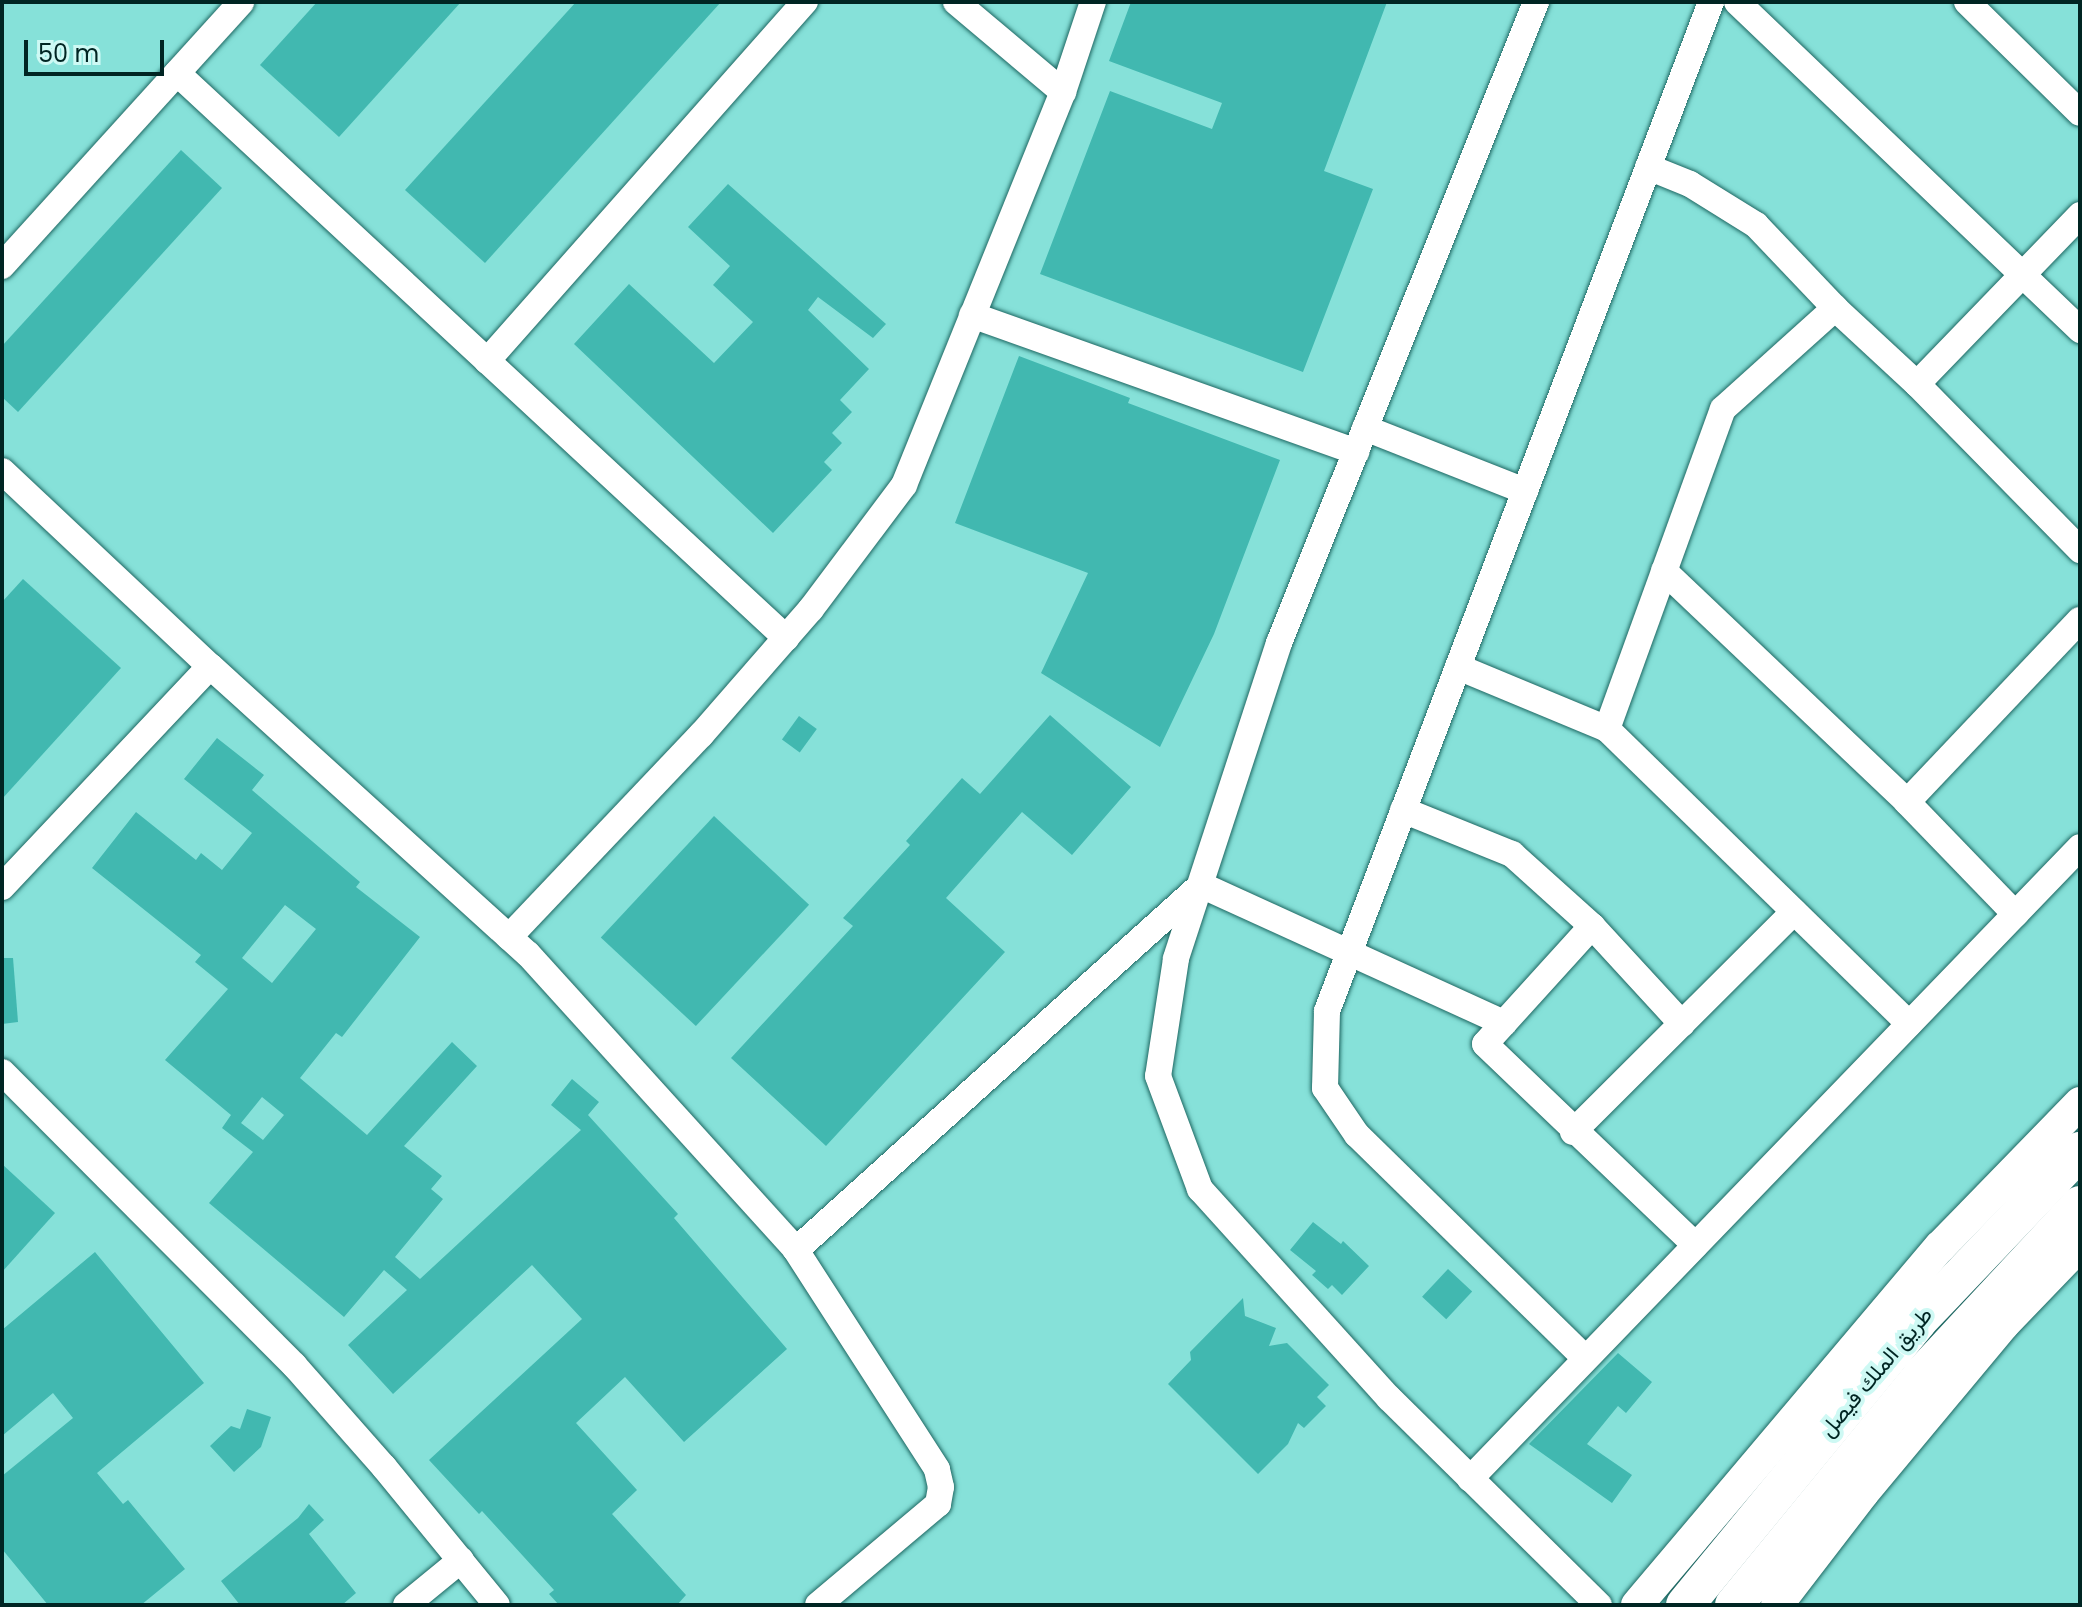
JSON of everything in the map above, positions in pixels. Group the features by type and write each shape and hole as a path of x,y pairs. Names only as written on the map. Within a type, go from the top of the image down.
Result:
{"highway":[{"name":"طريق الملك فيصل","path":"1685,1605 1918,1321 2080,1151"},
{"name":"طريق الملك فيصل","path":"1734,1605 1922,1375 2080,1205"}],"main road":[{"path":"1637,1605 1940,1247 2080,1103"},
{"path":"1777,1605 1863,1493 2003,1325 2080,1245"}],"street":[{"path":"2,266 241,2"},
{"path":"487,361 805,2"},
{"path":"956,2 1063,92"},
{"path":"509,937 701,735 786,638 904,485 1063,92 1093,2"},
{"path":"1536,2 1279,643 1176,959 1158,1076 1200,1189 1389,1398 1599,1605"},
{"path":"1585,1358 1357,1135 1325,1088 1327,1011 1711,2"},
{"path":"1737,2 2080,330"},
{"path":"1967,2 2080,113"},
{"path":"177,73 786,638"},
{"path":"1648,167 1690,184 1756,225 1835,308 1917,384 2080,550"},
{"path":"1917,384 2080,215"},
{"path":"1607,729 1723,409 1835,308"},
{"path":"972,315 1525,491"},
{"path":"2,471 210,666 509,937 796,1250 937,1469 941,1487 938,1504 818,1605"},
{"path":"1664,571 1907,802 2015,914"},
{"path":"1907,802 2080,620"},
{"path":"2,887 210,666"},
{"path":"1458,667 1607,729 1909,1024"},
{"path":"1403,810 1512,854 1592,926 1682,1024"},
{"path":"1470,1479 2080,847"},
{"path":"1201,885 1504,1023"},
{"path":"796,1250 1201,885"},
{"path":"1573,1132 1794,912"},
{"path":"1592,926 1485,1044 1573,1132 1695,1245"},
{"path":"2,1072 294,1365 497,1605"},
{"path":"406,1605 461,1560"}],"building":[{"path":"317,2 461,2 339,137 260,65"},
{"path":"576,2 721,2 485,263 405,190"},
{"path":"1131,2 1387,2 1324,171 1373,189 1303,372 1040,274 1110,91 1212,129 1222,103 1109,61"},
{"path":"181,150 222,188 18,412 2,397 2,346"},
{"path":"728,184 886,324 873,338 818,297 808,310 869,369 840,400 852,412 832,433 842,443 824,462 832,470 773,533 574,344 629,284 714,363 753,322 713,285 730,266 688,227"},
{"path":"1019,356 1130,398 1128,403 1280,460 1214,634 1160,747 1041,673 1088,573 955,523"},
{"path":"23,579 121,668 2,799 2,602"},
{"path":"1050,715 1131,787 1072,855 1022,812 946,898 1005,952 826,1146 731,1058 853,926 843,918 910,845 906,841 962,778 980,794"},
{"path":"799,716 817,729 800,752 782,739"},
{"path":"217,738 264,775 252,790 360,882 356,887 420,937 342,1037 336,1033 300,1078 367,1135 452,1042 477,1066 404,1146 442,1176 431,1189 443,1199 395,1257 420,1279 581,1130 551,1105 572,1079 599,1102 588,1115 678,1214 674,1218 787,1349 684,1442 625,1377 576,1423 637,1490 612,1514 686,1595 677,1605 559,1605 549,1594 554,1590 482,1511 479,1514 429,1460 582,1319 532,1265 393,1394 348,1345 407,1290 384,1270 344,1317 209,1203 253,1152 222,1128 231,1115 165,1060 228,989 195,962 201,955 92,868 136,812 196,860 201,853 222,870 252,833 184,779","holes":["285,905 316,929 272,983 242,958","262,1097 284,1115 263,1140 241,1123"]},
{"path":"714,816 809,905 696,1026 601,937"},
{"path":"2,958 13,958 18,1022 2,1024"},
{"path":"2,1164 55,1213 2,1272"},
{"path":"1313,1222 1341,1244 1343,1241 1369,1266 1342,1295 1332,1285 1328,1289 1312,1275 1316,1271 1290,1250"},
{"path":"95,1252 204,1383 97,1473 123,1504 128,1500 185,1569 141,1605 48,1605 2,1549 2,1476 73,1418 53,1393 2,1436 2,1330"},
{"path":"1448,1269 1472,1292 1446,1319 1422,1297"},
{"path":"1243,1298 1245,1316 1276,1328 1269,1346 1287,1343 1329,1385 1317,1397 1326,1406 1304,1428 1298,1423 1288,1444 1258,1474 1168,1384 1191,1360 1190,1352"},
{"path":"1618,1353 1652,1382 1626,1413 1618,1406 1587,1444 1632,1475 1612,1503 1529,1444"},
{"path":"247,1409 271,1417 261,1447 234,1472 210,1446 231,1426 240,1429"},
{"path":"309,1504 324,1520 309,1534 356,1593 342,1605 240,1605 221,1581 298,1518"}]}
